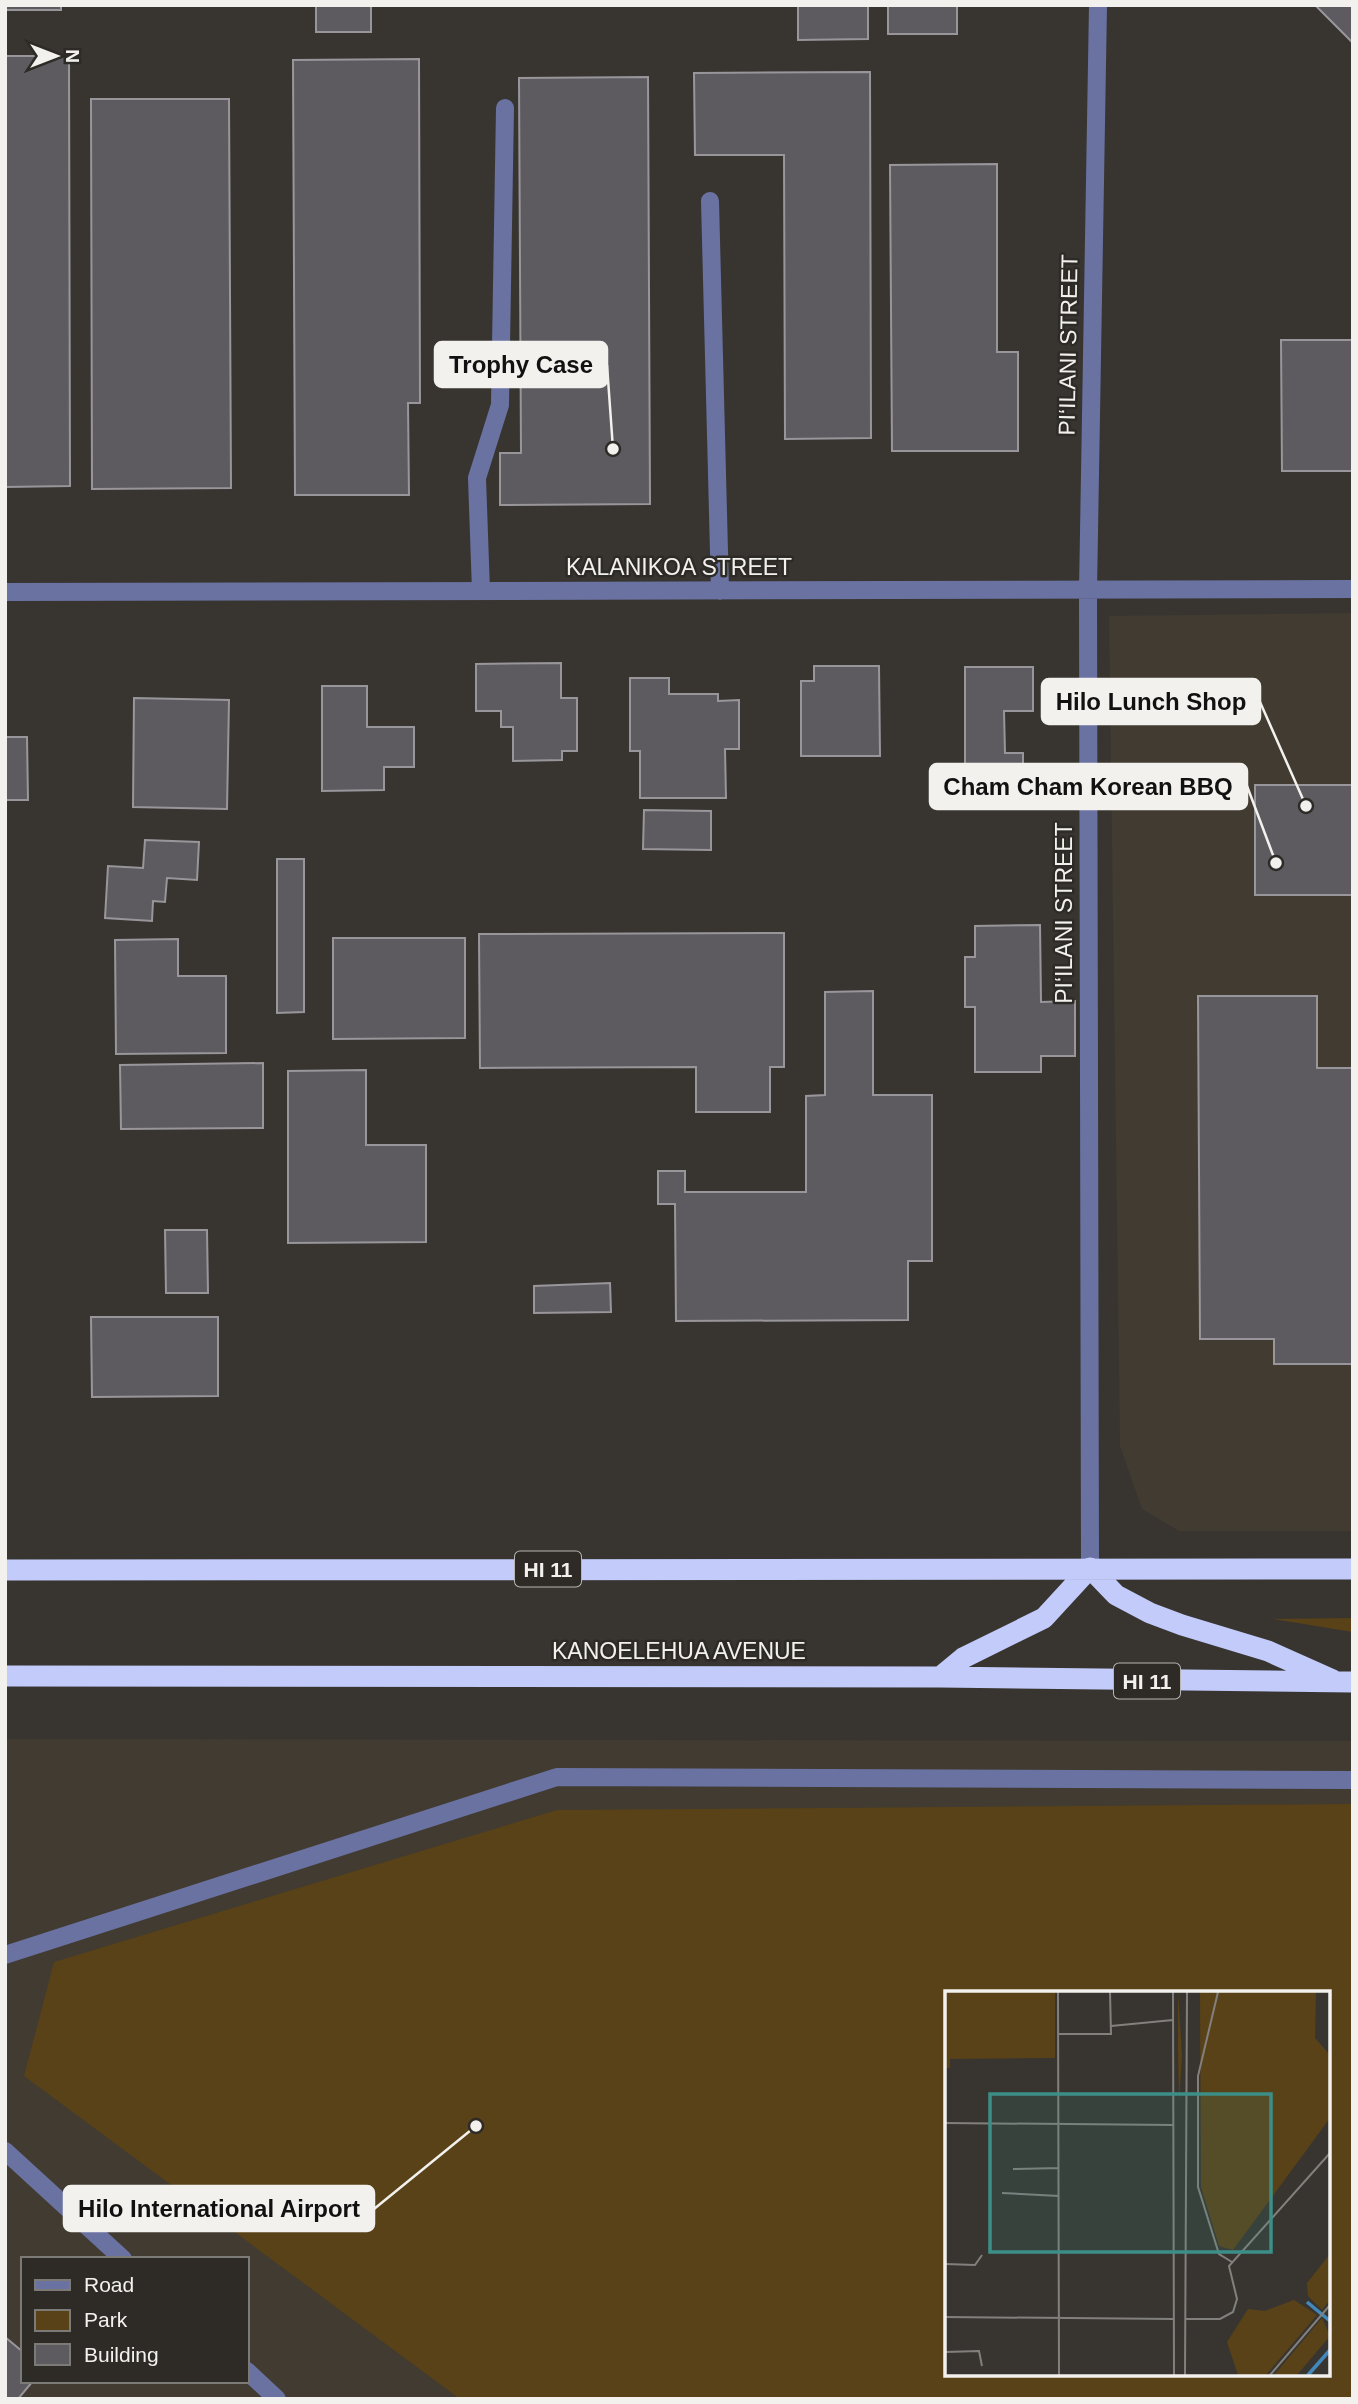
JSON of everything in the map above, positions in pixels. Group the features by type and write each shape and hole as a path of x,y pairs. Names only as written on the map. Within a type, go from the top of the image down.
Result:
{"highway":[{"path":"940,1677 963,1658 1044,1618 1090,1569 1116,1595 1150,1613 1268,1651 1345,1682"},
{"name":"HI 11","path":"5,1570 1353,1569"},
{"name":"KANOELEHUA AVENUE","path":"5,1675 940,1677 1345,1682"}],"street":[{"name":"PI‘ILANI STREET","path":"1090,1569 1088,591 1098,5"},
{"path":"481,591 477,478 500,405 505,108"},
{"path":"710,201 720,591"},
{"name":"KALANIKOA STREET","path":"5,592 1353,589"},
{"path":"5,1955 557,1777 1353,1780"},
{"path":"5,2151 121,2257"},
{"path":"248,2372 278,2399"}],"shaded area":[{"path":"1353,613 1353,1531 1179,1531 1142,1509 1120,1446 1109,616"},
{"path":"5,1739 1353,1741 1353,2399 5,2399"}],"green space":[{"path":"1353,1618 1353,1632 1273,1619"},
{"path":"1353,1804 1353,2399 460,2399 24,2076 54,1962 557,1810"}],"building":[{"path":"5,5 61,5 61,10 5,10"},
{"path":"316,5 371,5 371,32 316,32"},
{"path":"798,5 868,5 868,39 798,40"},
{"path":"888,5 957,5 957,34 888,34"},
{"path":"1315,5 1353,5 1353,43"},
{"path":"5,56 69,56 70,486 5,487"},
{"path":"419,59 420,403 408,403 409,495 295,495 293,60"},
{"path":"870,72 871,438 785,439 784,155 695,155 694,73"},
{"path":"648,77 650,504 500,505 500,453 521,453 519,78"},
{"path":"91,99 229,99 231,488 92,489"},
{"path":"997,164 997,352 1018,352 1018,451 892,451 890,165"},
{"path":"1281,340 1353,340 1353,471 1282,471"},
{"path":"561,663 561,698 577,698 577,751 562,751 562,760 513,761 513,727 501,727 501,711 476,711 476,664"},
{"path":"814,666 879,666 880,756 801,756 801,681 814,681"},
{"path":"965,667 1033,667 1033,711 1004,711 1005,753 1023,753 1023,791 965,791"},
{"path":"630,678 669,678 669,694 718,694 718,701 739,700 739,749 725,749 726,798 640,798 640,751 630,751"},
{"path":"322,686 367,686 367,727 414,727 414,767 384,767 384,790 322,791"},
{"path":"134,698 229,700 227,809 133,807"},
{"path":"5,737 27,737 28,800 5,800"},
{"path":"1255,785 1353,785 1353,895 1255,895"},
{"path":"644,810 711,811 711,850 643,849"},
{"path":"145,840 199,842 197,880 167,878 165,902 153,901 152,921 105,918 108,866 143,868"},
{"path":"277,859 304,859 304,1012 277,1013"},
{"path":"1040,925 1041,1002 1075,1001 1075,1056 1041,1056 1041,1072 975,1072 975,1007 965,1007 965,957 975,957 975,926"},
{"path":"784,933 784,1067 770,1067 770,1112 696,1112 696,1067 480,1068 479,934"},
{"path":"333,938 465,938 465,1038 333,1039"},
{"path":"178,939 178,976 226,976 226,1053 116,1054 115,940"},
{"path":"873,991 873,1095 932,1095 932,1261 908,1261 908,1320 676,1321 675,1204 658,1204 658,1171 685,1171 685,1192 806,1192 806,1096 825,1095 825,992"},
{"path":"1198,996 1317,996 1317,1068 1353,1068 1353,1364 1274,1364 1274,1339 1200,1339"},
{"path":"263,1063 263,1128 121,1129 120,1065"},
{"path":"366,1070 366,1145 426,1145 426,1242 288,1243 288,1071"},
{"path":"165,1230 207,1230 208,1293 166,1293"},
{"path":"610,1283 611,1312 534,1313 534,1286"},
{"path":"91,1317 218,1317 218,1396 92,1397"},
{"path":"5,2337 21,2350 21,2383 31,2383 18,2399 5,2399"}],"place":[{"name":"Trophy Case","path":"613,449"},
{"name":"Hilo Lunch Shop","path":"1306,806"},
{"name":"Cham Cham Korean BBQ","path":"1276,863"},
{"name":"Hilo International Airport","path":"476,2126"}]}
